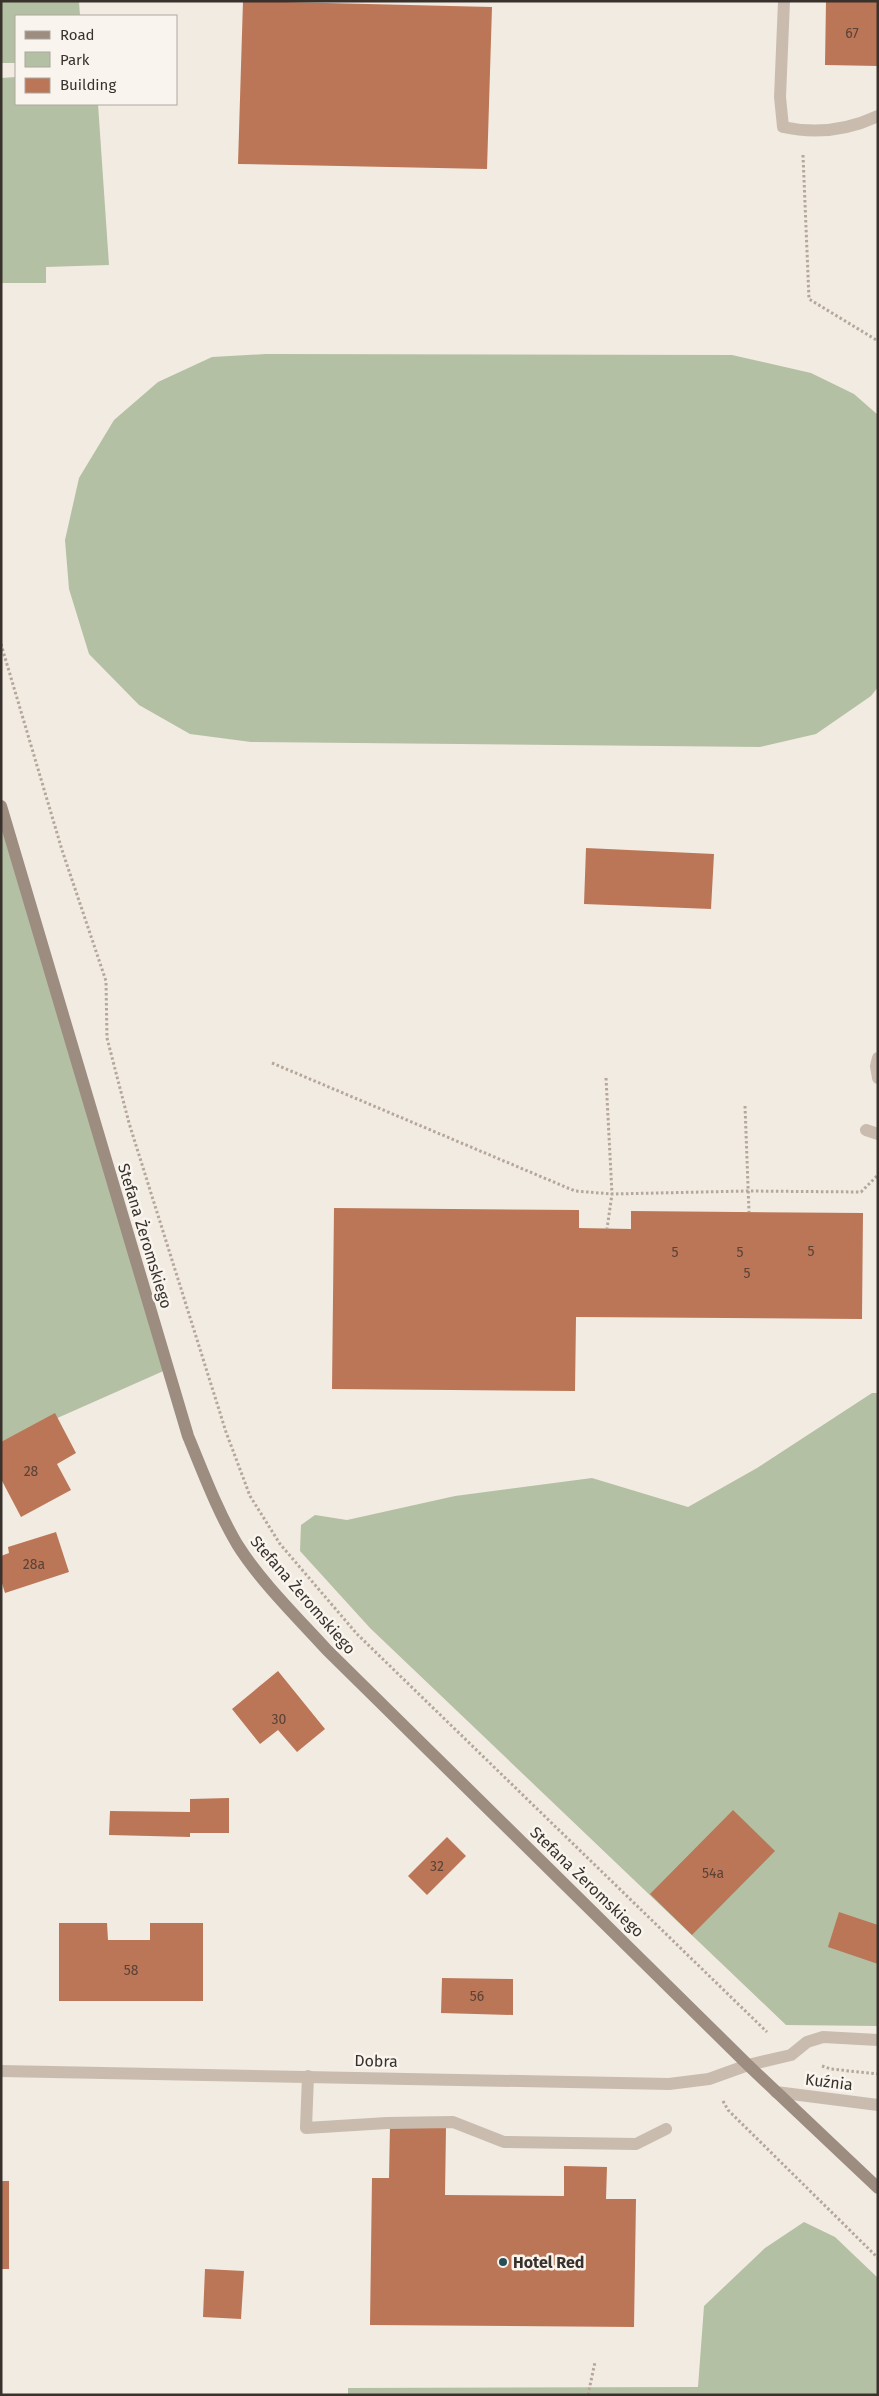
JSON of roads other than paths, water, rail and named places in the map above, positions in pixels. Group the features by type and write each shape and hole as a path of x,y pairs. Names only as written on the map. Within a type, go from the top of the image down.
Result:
{"street":[{"path":"784,1 780,97 783,127 802,131 842,128 878,116"},
{"name":"Stefana Żeromskiego","path":"1,806 188,1436 219,1509 238,1545 274,1591 327,1650 748,2065 878,2188"},
{"path":"878,1058 876,1066 878,1078"},
{"name":"Dobra","path":"1,2071 669,2084 709,2079 748,2065 791,2055 807,2042 823,2037 878,2040"},
{"path":"308,2076 306,2128 387,2122 453,2122 504,2142 636,2144 666,2129"},
{"name":"Kuźnia","path":"776,2092 878,2105"}],"place":[{"name":"Hotel Red","path":"503,2262"}]}
